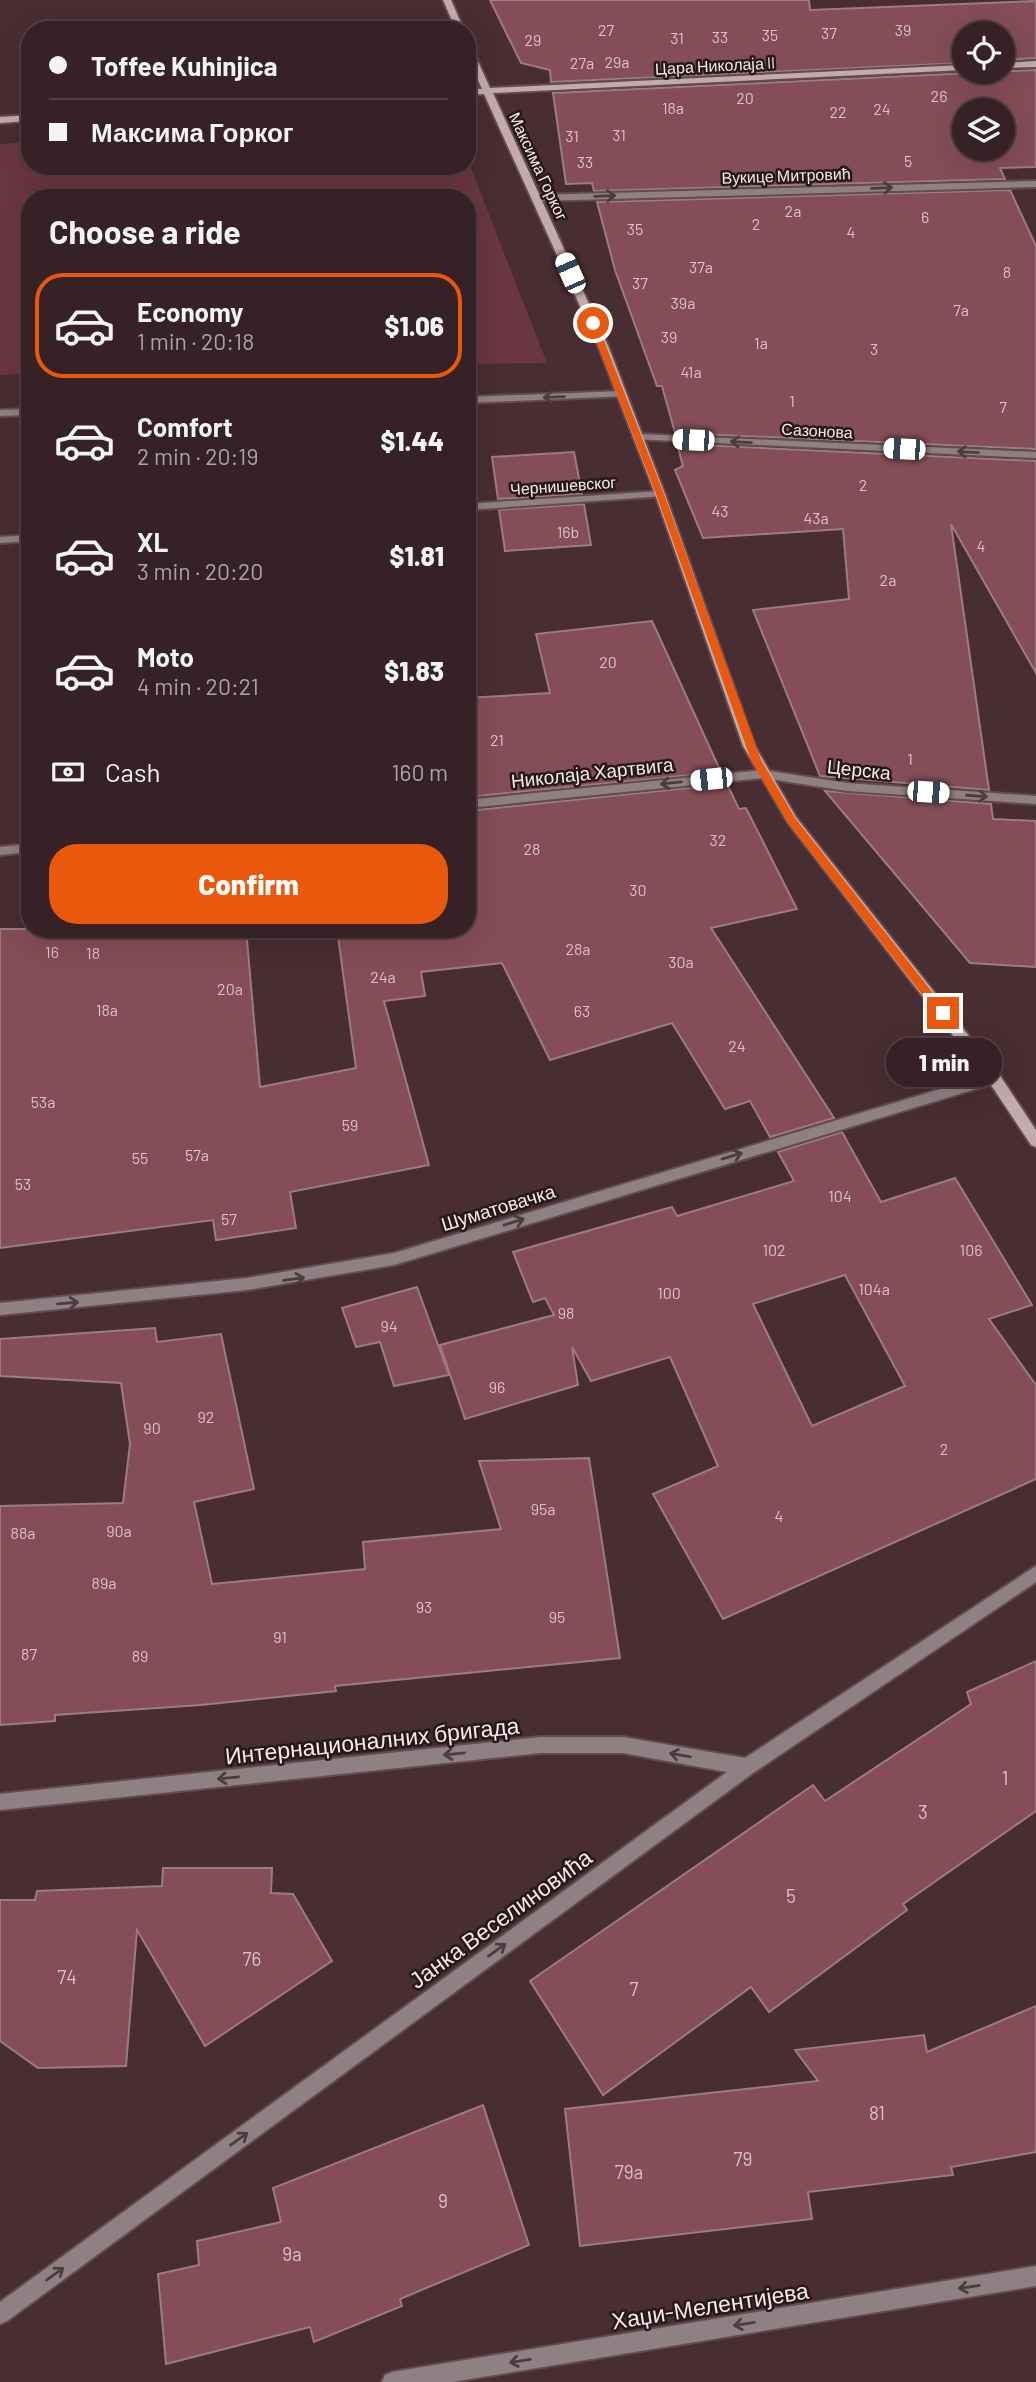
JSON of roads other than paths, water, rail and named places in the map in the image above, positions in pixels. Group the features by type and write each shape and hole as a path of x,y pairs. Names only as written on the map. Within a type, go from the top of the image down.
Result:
{"main road":[{"path":"447,0 456,21"},
{"path":"1015,65 1036,64"},
{"name":"Максима Горког","path":"476,67 537,198 622,394 749,746 763,774 792,820 994,1078 1036,1141"},
{"name":"Цара Николаја II","path":"476,91 952,68"},
{"path":"0,120 21,119"}],"street":[{"name":"Вукице Митровић","path":"537,198 1036,184"},
{"path":"476,400 622,394"},
{"path":"0,413 21,412"},
{"name":"Сазонова","path":"638,437 1036,455"},
{"name":"Чернишевског","path":"476,506 660,494"},
{"path":"0,540 21,539"},
{"name":"Церска","path":"763,774 847,787 1036,800"},
{"name":"Николаја Хартвига","path":"476,803 763,774"},
{"path":"0,851 21,849"},
{"name":"Шуматовачка","path":"0,1309 231,1288 308,1277 394,1259 994,1078"},
{"name":"Јанка Веселиновића","path":"0,2314 747,1767 1036,1573"},
{"name":"Интернационалних бригада","path":"0,1802 540,1745 623,1745 747,1767"},
{"name":"Хаџи-Мелентијева","path":"392,2382 1036,2276"}]}
